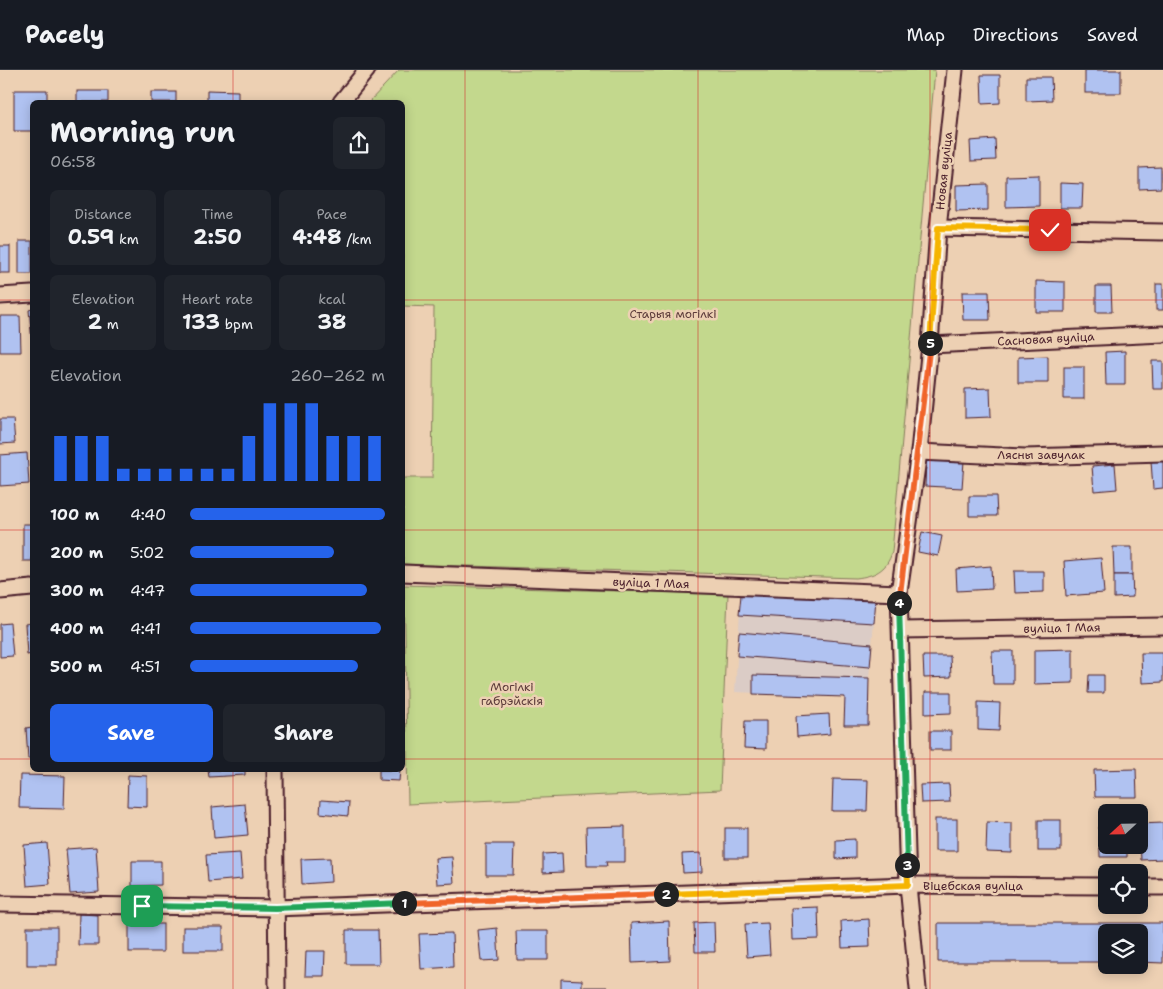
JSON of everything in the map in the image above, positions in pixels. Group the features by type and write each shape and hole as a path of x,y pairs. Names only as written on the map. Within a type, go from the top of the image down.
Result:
{"street":[{"path":"344,100 367,70"},
{"name":"Новая вуліца","path":"918,989 908,885 899,593 919,452 930,345 938,228 955,70"},
{"path":"938,228 1163,232"},
{"path":"0,296 30,294"},
{"name":"Сасновая вуліца","path":"930,345 1163,334"},
{"name":"Лясны завулак","path":"919,452 1024,457 1163,453"},
{"name":"вуліца 1 Мая","path":"405,573 899,593"},
{"path":"0,590 30,588"},
{"name":"вуліца 1 Мая","path":"901,630 1163,626"},
{"path":"275,772 277,989"},
{"name":"Віцебская вуліца","path":"0,904 275,908 908,885 1098,886"},
{"path":"1148,887 1163,887"}],"shaded area":[{"path":"741,595 876,598 869,678 868,725 844,725 844,697 735,692"}],"green space":[{"name":"Старыя могілкі","path":"399,70 935,70 892,552 887,564 874,574 856,578 405,564 405,478 432,478 434,307 405,306 405,100 371,100"},
{"name":"Могілкі габрэйскія","path":"405,585 728,594 720,790 408,804"}],"building":[{"path":"1085,70 1121,70 1121,93 1085,93"},
{"path":"981,75 1000,75 1000,103 982,104"},
{"path":"1026,77 1051,77 1052,100 1026,101"},
{"path":"14,90 47,90 47,100 30,100 30,131 14,131"},
{"path":"207,90 238,91 238,100 207,100"},
{"path":"77,91 108,91 108,100 77,100"},
{"path":"151,92 176,92 176,100 151,100"},
{"path":"995,139 996,160 971,161 970,141"},
{"path":"1161,167 1161,188 1139,189 1139,168"},
{"path":"1039,175 1039,206 1006,207 1006,176"},
{"path":"1060,183 1083,184 1082,208 1060,208"},
{"path":"988,184 988,210 956,211 956,185"},
{"path":"19,241 30,241 30,274 19,274"},
{"path":"0,246 10,246 10,273 0,273"},
{"path":"1036,281 1065,282 1065,312 1036,312"},
{"path":"1156,284 1163,284 1163,310 1156,310"},
{"path":"1096,286 1111,286 1112,312 1096,312"},
{"path":"962,292 989,292 990,320 963,320"},
{"path":"0,316 20,316 21,352 0,352"},
{"path":"1125,351 1125,385 1106,385 1105,352"},
{"path":"1048,356 1048,383 1018,383 1018,357"},
{"path":"1152,361 1163,361 1163,389 1153,389"},
{"path":"1064,367 1084,367 1084,399 1064,399"},
{"path":"990,388 991,417 965,418 965,389"},
{"path":"0,419 13,419 15,443 0,444"},
{"path":"27,453 29,484 0,486 0,455"},
{"path":"926,459 964,461 962,488 925,486"},
{"path":"1163,460 1163,488 1153,489 1151,461"},
{"path":"1115,464 1117,489 1094,491 1092,466"},
{"path":"969,496 996,496 997,516 969,516"},
{"path":"23,524 30,524 30,561 23,561"},
{"path":"922,532 942,536 938,556 918,552"},
{"path":"1113,547 1132,547 1132,575 1114,575"},
{"path":"1101,558 1104,593 1066,596 1064,561"},
{"path":"991,566 992,589 957,591 956,569"},
{"path":"1014,571 1044,571 1044,592 1015,593"},
{"path":"1114,575 1132,575 1133,597 1114,598"},
{"path":"741,595 876,598 874,623 739,615"},
{"path":"10,623 13,656 0,657 0,624"},
{"path":"30,623 30,654 27,655 25,624"},
{"path":"739,632 872,644 870,667 737,656"},
{"path":"1073,649 1073,683 1034,684 1034,650"},
{"path":"992,651 1013,651 1013,684 993,684"},
{"path":"1141,653 1163,653 1163,682 1142,683"},
{"path":"923,656 950,656 951,677 924,678"},
{"path":"753,675 869,678 868,725 844,725 845,697 753,694"},
{"path":"1089,675 1104,675 1104,693 1088,693"},
{"path":"925,692 951,692 951,713 925,714"},
{"path":"978,702 1000,703 999,731 978,730"},
{"path":"829,714 830,734 797,737 796,716"},
{"path":"745,721 766,721 766,749 744,748"},
{"path":"30,727 30,759 28,759 26,728"},
{"path":"930,731 951,731 951,750 930,750"},
{"path":"1136,769 1137,797 1095,797 1094,770"},
{"path":"208,772 245,772 245,775 209,777"},
{"path":"379,772 400,772 399,781 379,780"},
{"path":"20,775 65,776 64,809 19,808"},
{"path":"128,775 147,776 147,807 127,806"},
{"path":"833,779 868,780 867,811 832,811"},
{"path":"949,784 950,802 921,803 920,785"},
{"path":"321,800 349,802 348,816 320,813"},
{"path":"245,804 248,835 214,838 212,807"},
{"path":"935,819 957,819 957,851 935,851"},
{"path":"1038,820 1061,820 1061,851 1038,851"},
{"path":"987,822 1012,823 1012,853 986,852"},
{"path":"1163,823 1163,859 1141,860 1141,854 1148,854 1148,824"},
{"path":"625,826 625,862 606,862 607,866 587,866 586,827"},
{"path":"725,828 747,828 747,858 725,858"},
{"path":"855,839 855,858 836,859 836,840"},
{"path":"47,843 50,884 27,886 24,845"},
{"path":"486,844 514,844 513,875 486,875"},
{"path":"96,847 99,892 70,894 66,849"},
{"path":"240,853 242,879 208,882 206,855"},
{"path":"562,853 563,872 543,873 543,854"},
{"path":"701,853 702,872 683,873 682,854"},
{"path":"1100,854 1127,854 1127,857 1100,857"},
{"path":"452,857 454,883 437,884 435,858"},
{"path":"330,858 331,882 302,884 301,859"},
{"path":"132,861 161,861 161,885 132,886"},
{"path":"818,907 819,939 792,940 791,908"},
{"path":"79,914 98,915 98,945 78,945"},
{"path":"869,919 870,947 842,948 841,921"},
{"path":"669,921 670,961 632,963 631,923"},
{"path":"714,922 715,952 695,952 694,923"},
{"path":"768,923 770,955 747,957 745,924"},
{"path":"938,923 1163,923 1163,963 1148,962 1148,924 1098,924 1098,962 938,962"},
{"path":"129,924 163,924 163,952 129,952"},
{"path":"27,927 57,927 57,965 27,965"},
{"path":"183,927 223,927 223,951 183,951"},
{"path":"497,928 499,960 481,961 478,930"},
{"path":"346,930 378,930 379,964 346,964"},
{"path":"516,931 548,931 548,960 517,960"},
{"path":"452,933 453,967 421,969 419,934"},
{"path":"306,951 325,951 324,976 305,976"},
{"path":"561,979 582,980 582,987 607,987 607,989 561,989"}],"route":[{"path":"142,906 275,908 908,885 899,593 919,452 930,345 938,228 1050,230"}]}
